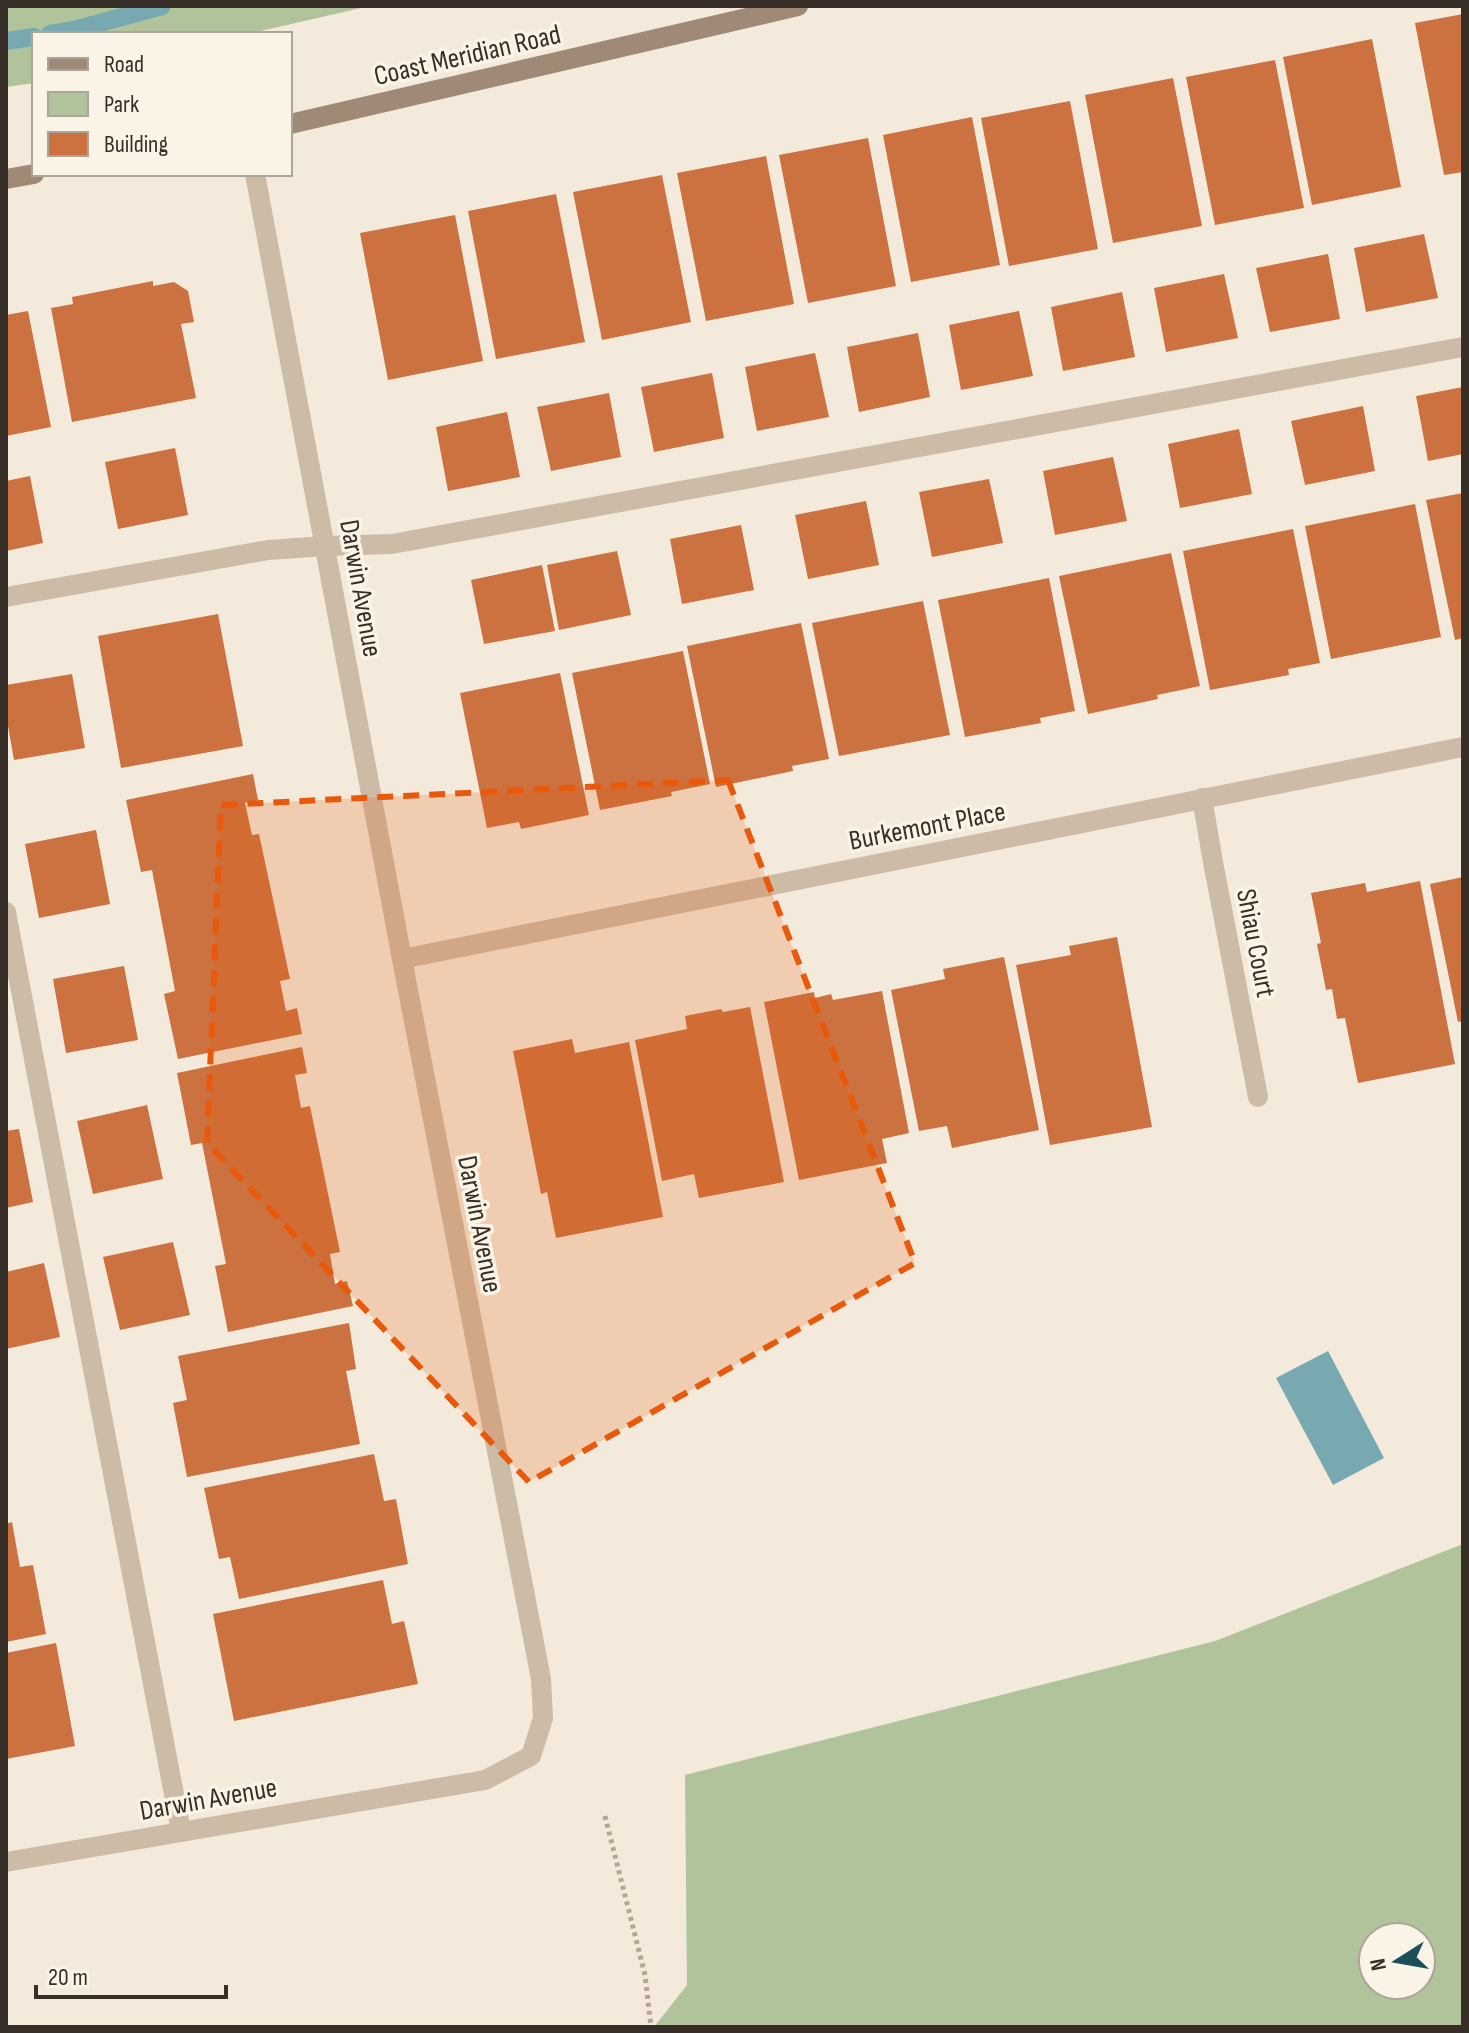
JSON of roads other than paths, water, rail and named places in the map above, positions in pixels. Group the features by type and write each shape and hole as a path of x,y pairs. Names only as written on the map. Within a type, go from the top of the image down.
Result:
{"main road":[{"name":"Coast Meridian Road","path":"292,124 798,6"},
{"path":"6,179 32,174"}],"street":[{"name":"Darwin Avenue","path":"6,1862 485,1780 531,1756 543,1718 541,1679 255,176"},
{"path":"6,597 268,550 392,544 1463,347"},
{"name":"Burkemont Place","path":"402,959 1463,747"},
{"name":"Shiau Court","path":"1202,798 1258,1097"},
{"path":"6,912 181,1831"}],"water":[{"path":"1328,1351 1384,1458 1333,1485 1276,1378"}],"waterway":[{"path":"62,32 162,6"},
{"path":"6,41 32,37"}]}
